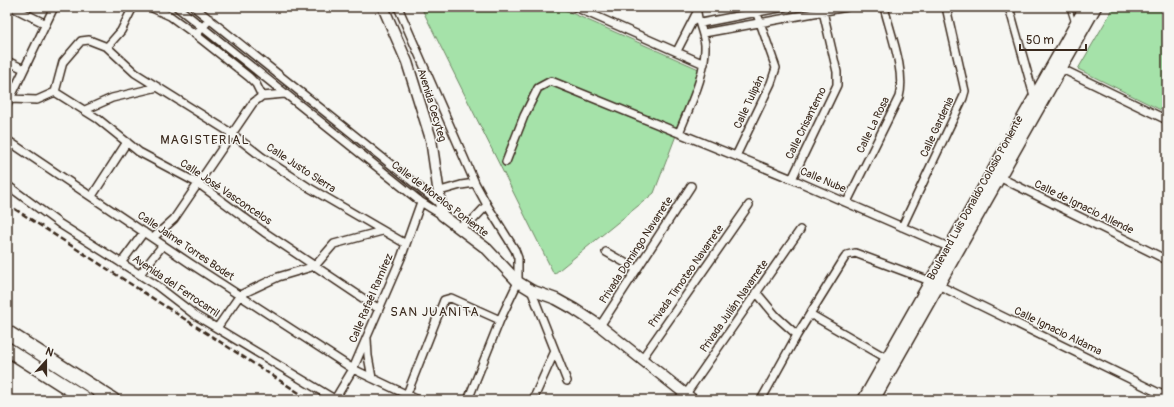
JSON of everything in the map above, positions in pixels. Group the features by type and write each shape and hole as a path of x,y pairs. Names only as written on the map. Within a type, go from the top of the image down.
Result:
{"highway":[{"path":"7,332 113,400"},
{"path":"7,349 87,400"}],"main road":[{"name":"Avenida Cecyteg","path":"383,7 399,41 416,90 434,152 442,215"},
{"name":"Boulevard Luis Donaldo Colosio Poniente","path":"871,398 953,249 996,176 1057,66 1074,26 1085,7"},
{"name":"Boulevard Luis Donaldo Colosio Poniente","path":"996,176 1034,96 1057,66 1096,7"},
{"name":"Calle de Morelos Poniente","path":"442,215 487,249 518,282 531,290 564,303 600,326 641,360 690,397"},
{"name":"Boulevard Luis Donaldo Colosio Poniente","path":"871,398 888,358 935,283"}],"street":[{"path":"12,7 46,24"},
{"path":"54,7 9,102 37,100 58,93 63,62 81,41 89,40 108,48 121,31 133,7"},
{"path":"150,7 170,16 238,68 256,84 262,96"},
{"name":"Calle de Morelos Poniente","path":"177,7 421,202 442,215"},
{"name":"Calle de Morelos Poniente","path":"194,7 440,203"},
{"path":"398,7 475,183 515,250 518,258 518,282 500,320 468,400"},
{"path":"575,7 704,64"},
{"path":"701,24 784,7"},
{"path":"704,33 823,9 847,7"},
{"name":"Calle La Rosa","path":"847,202 899,97 901,89 901,76 884,7"},
{"name":"Calle Gardenia","path":"902,227 965,91 946,7"},
{"path":"1009,7 1034,96"},
{"name":"Calle Crisantemo","path":"792,178 837,85 838,72 823,9"},
{"path":"677,52 696,10"},
{"path":"679,133 698,86 704,64 704,33 696,10"},
{"name":"Calle Tulipán","path":"736,156 771,83 776,68 761,22 756,12"},
{"path":"196,35 210,19"},
{"name":"Calle Justo Sierra","path":"108,48 129,69 232,134 262,157 308,187 406,244"},
{"path":"7,61 24,69"},
{"path":"238,68 244,61"},
{"path":"1057,66 1167,120"},
{"name":"Calle Nube","path":"506,162 524,116 538,88 551,81 792,178 953,249"},
{"path":"86,110 112,98 158,87"},
{"name":"Calle José Vasconcelos","path":"58,93 86,110 139,152 199,184 379,309"},
{"path":"153,238 174,219 253,103 262,96 285,94"},
{"path":"341,139 348,131"},
{"name":"Calle Jaime Torres Bodet","path":"7,140 163,245 353,369 418,400"},
{"path":"92,196 127,142"},
{"name":"Calle de Ignacio Allende","path":"996,176 1167,260"},
{"path":"440,191 475,183"},
{"name":"Avenida del Ferrocarril","path":"7,185 60,224 140,274 190,312 335,399"},
{"name":"Privada Domingo Navarrete","path":"600,326 691,186"},
{"name":"Calle Rafaél Ramírez","path":"335,399 353,369 406,244 421,202"},
{"path":"458,227 472,221 487,205"},
{"name":"Privada Timoteo Navarrete","path":"641,360 749,205"},
{"name":"Privada Julián Navarrete","path":"690,397 756,292 800,230"},
{"path":"217,328 240,295 278,277 315,266 329,247 334,244 382,231"},
{"path":"121,263 144,232"},
{"path":"140,274 163,245"},
{"path":"606,252 636,269"},
{"name":"Calle Ignacio Aldama","path":"810,314 844,260 850,254 855,253 935,283 1167,397"},
{"path":"531,290 567,382"},
{"path":"756,292 776,316 797,335"},
{"path":"406,394 444,300 451,298 500,320"},
{"path":"761,400 810,314 888,358"},
{"path":"366,337 372,378"},
{"path":"533,400 555,351"}],"lane":[{"path":"1069,7 1074,26"}],"green space":[{"path":"421,7 558,7 701,70 654,193 554,274"},
{"path":"1114,7 1167,7 1167,113 1078,69"}],"railway":[{"path":"7,204 310,400"}],"district":[{"name":"MAGISTERIAL","path":"205,140"},
{"name":"SAN JUANITA","path":"435,312"}]}
